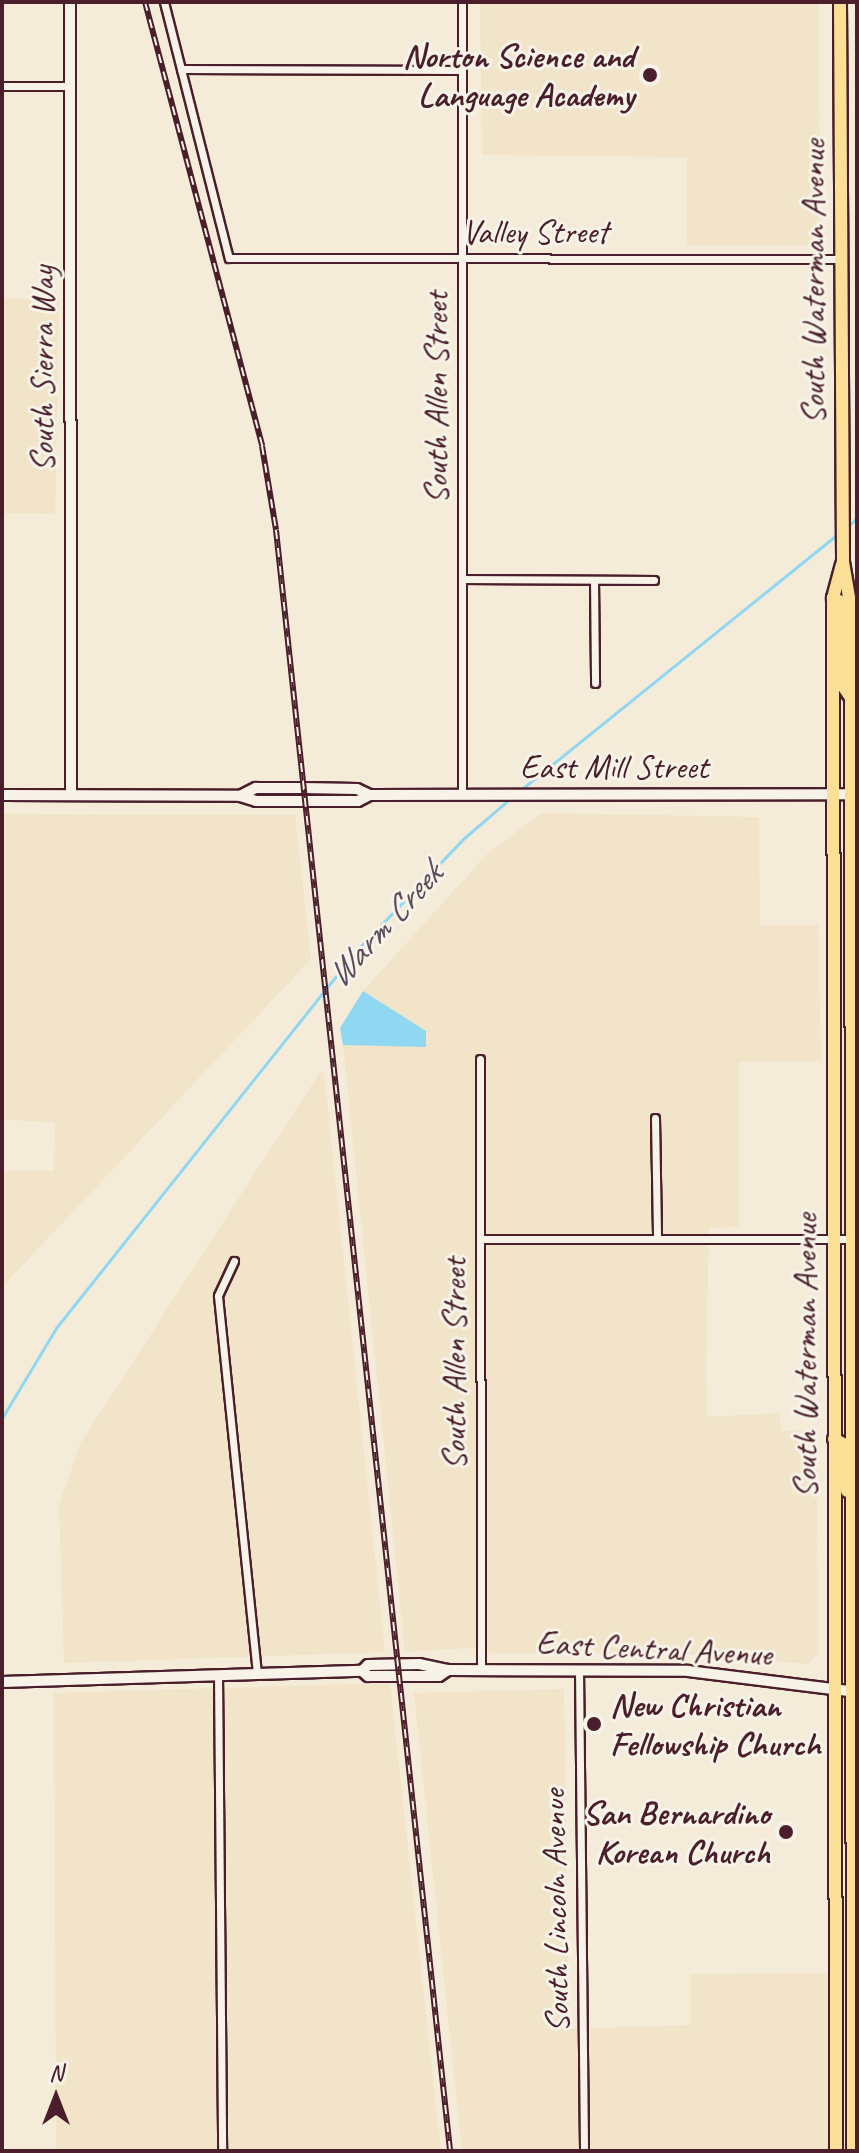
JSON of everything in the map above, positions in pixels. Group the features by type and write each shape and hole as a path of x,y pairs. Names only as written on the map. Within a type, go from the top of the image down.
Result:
{"main road":[{"name":"South Waterman Avenue","path":"840,2 843,562 851,596 854,794 853,2151"},
{"name":"South Waterman Avenue","path":"836,2151 833,598 843,562"},
{"path":"833,598 841,602 841,683 851,698"},
{"path":"834,1439 843,1444 853,1513"}],"street":[{"name":"South Sierra Way","path":"70,2 71,795"},
{"path":"164,2 181,69 462,70"},
{"name":"South Allen Street","path":"462,2 462,794"},
{"name":"Valley Street","path":"181,69 229,258 841,259"},
{"path":"2,86 70,86"},
{"path":"463,579 654,580"},
{"path":"594,580 595,683"},
{"name":"East Mill Street","path":"2,795 240,796 256,788 357,789 370,795 854,794"},
{"name":"South Allen Street","path":"480,1059 481,1670"},
{"path":"655,1118 657,1238"},
{"path":"480,1239 852,1239"},
{"path":"234,1261 218,1296 257,1673"},
{"name":"East Central Avenue","path":"2,1682 362,1671 368,1665 438,1664 448,1670 688,1671 855,1692"},
{"name":"South Lincoln Avenue","path":"579,1669 584,2151"},
{"path":"218,1674 222,2151"}],"shaded area":[{"name":"Norton Science and Language Academy","path":"480,2 819,2 820,236 811,246 687,245 687,157 482,155"},
{"path":"2,298 59,299 55,514 2,513"},
{"path":"542,813 759,817 760,925 818,925 821,1061 739,1062 739,1227 709,1228 706,1371 707,1417 779,1413 781,1431 817,1431 818,1654 808,1664 671,1653 493,1653 469,1648 405,1652 343,1045 426,1046 426,1031 363,991 489,852"},
{"path":"2,814 295,815 311,959 2,1287 2,1171 54,1171 55,1123 2,1119"},
{"path":"320,1072 324,1072 385,1652 64,1663 59,1505 80,1444"},
{"path":"390,1683 441,2151 56,2151 54,1693"},
{"path":"564,1689 569,2029 690,2025 690,1974 828,1973 828,2151 462,2151 414,1693"}],"water":[{"path":"363,991 426,1031 426,1047 343,1045 340,1028"}],"waterway":[{"name":"Warm Creek","path":"848,526 857,518"},
{"name":"Warm Creek","path":"518,792 839,533"},
{"name":"Warm Creek","path":"2,1418 56,1328 357,950 463,839 512,797"}],"railway":[{"path":"145,2 262,446 276,530 450,2151"}],"place":[{"name":"Norton Science and Language Academy","path":"650,75"},
{"name":"New Christian Fellowship Church","path":"594,1724"},
{"name":"San Bernardino Korean Church","path":"786,1832"}]}
